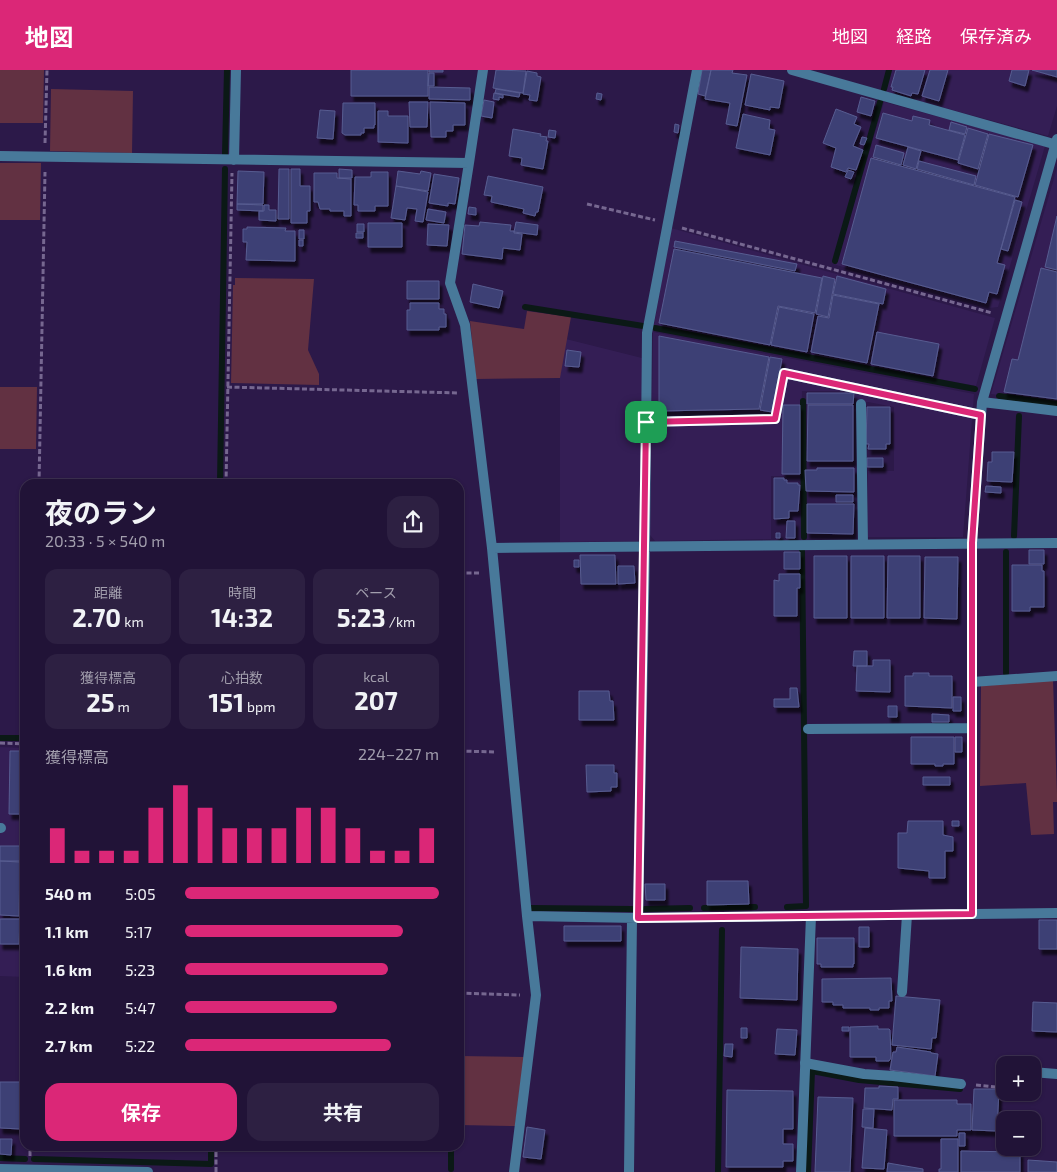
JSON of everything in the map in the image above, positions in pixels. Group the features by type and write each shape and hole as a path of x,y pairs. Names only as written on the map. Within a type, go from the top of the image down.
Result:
{"street":[{"path":"233,160 236,70"},
{"path":"483,70 450,282 466,325 472,393 492,548 536,995 514,1172"},
{"path":"629,1172 645,546 647,333 697,70"},
{"path":"792,70 1056,143 1005,316 982,402 972,543 972,914"},
{"path":"0,156 469,163"},
{"path":"646,422 775,419 784,373 981,415"},
{"path":"982,402 1057,411"},
{"path":"861,404 862,544"},
{"path":"492,548 1057,543"},
{"path":"972,682 1057,676"},
{"path":"808,729 972,728"},
{"path":"527,916 635,918 1057,914"},
{"path":"902,992 906,915"},
{"path":"801,1172 811,916"},
{"path":"805,1063 864,1074 961,1084"},
{"path":"1041,1073 1057,1074"},
{"path":"0,1170 148,1172"}],"path":[{"path":"39,479 47,70"},
{"path":"226,479 233,160"},
{"path":"587,204 668,224 1005,316"},
{"path":"227,387 472,393"},
{"path":"464,573 494,573"},
{"path":"0,743 20,744"},
{"path":"464,751 511,752"},
{"path":"464,993 536,995"},
{"path":"961,1084 996,1087"},
{"path":"216,1151 216,1172"}],"shaded area":[{"path":"0,70 44,70 43,123 0,123"},
{"path":"892,70 1057,70 1057,106 1048,136 886,92"},
{"path":"51,89 133,91 132,153 50,151"},
{"path":"884,102 1045,146 998,307 989,308 836,265"},
{"path":"0,163 41,163 40,220 0,220"},
{"path":"1057,168 1057,402 991,394"},
{"path":"671,228 995,318 976,386 654,325"},
{"path":"235,278 314,279 308,350 319,374 319,385 231,383 233,285 235,285"},
{"path":"527,311 571,317 560,378 476,379 470,321 524,329"},
{"path":"653,332 974,394 963,537 868,537 868,471 894,471 894,407 868,402 855,402 854,391 802,391 801,476 771,476 771,539 655,541 650,535"},
{"path":"566,339 642,358 641,541 560,542 560,374"},
{"path":"0,387 37,387 36,449 0,449"},
{"path":"1053,680 1057,794 1057,802 1053,802 1054,834 1031,835 1026,783 980,786 981,686"},
{"path":"0,747 20,748 20,977 0,976"},
{"path":"464,1056 524,1057 515,1126 464,1125"}],"building":[{"path":"351,70 428,70 428,96 351,96"},
{"path":"429,70 443,70 443,72 429,72"},
{"path":"496,70 526,71 523,93 493,88"},
{"path":"702,70 711,70 705,96 698,94"},
{"path":"711,70 733,70 732,73 747,75 737,126 726,124 730,103 705,99"},
{"path":"896,70 925,70 918,94 912,93 911,96 892,90 893,87 891,87"},
{"path":"930,70 948,70 939,101 922,96"},
{"path":"1012,70 1029,70 1025,86 1009,81"},
{"path":"1032,70 1057,70 1057,77"},
{"path":"527,71 537,73 537,76 541,77 537,101 529,100 530,95 523,94"},
{"path":"429,73 434,73 434,86 428,86"},
{"path":"751,74 784,81 779,108 770,107 770,110 745,105"},
{"path":"429,87 470,88 470,100 429,99"},
{"path":"496,89 520,93 519,97 495,93"},
{"path":"494,93 503,95 503,98 499,97 499,100 493,99"},
{"path":"597,93 602,94 601,100 596,99"},
{"path":"861,97 875,101 871,116 857,112"},
{"path":"484,100 494,102 492,118 481,116"},
{"path":"409,102 428,102 427,127 410,127"},
{"path":"430,102 465,103 465,125 453,125 453,131 446,131 446,137 431,137"},
{"path":"343,103 375,103 374,128 364,128 364,133 361,133 361,135 345,135 342,133"},
{"path":"836,109 857,117 854,124 861,127 853,146 863,150 856,170 848,168 846,172 831,167 836,148 823,143"},
{"path":"320,110 335,111 333,139 317,138"},
{"path":"378,111 388,111 388,116 408,116 408,143 378,142"},
{"path":"883,113 912,121 913,116 930,120 929,125 965,135 958,160 876,138"},
{"path":"743,114 770,120 769,129 775,130 770,155 736,148"},
{"path":"951,122 967,127 965,134 949,130"},
{"path":"675,124 679,125 678,133 674,132"},
{"path":"968,128 988,134 978,169 958,163"},
{"path":"513,129 541,134 540,136 547,137 543,169 521,165 522,158 509,156"},
{"path":"549,130 556,131 555,138 548,137"},
{"path":"989,134 1033,145 1018,197 975,185"},
{"path":"862,137 867,138 864,145 860,144"},
{"path":"876,145 904,153 901,165 873,157"},
{"path":"908,147 921,151 916,169 903,165"},
{"path":"871,158 1015,197 997,263 1005,265 997,294 989,292 986,303 842,264"},
{"path":"919,161 976,176 974,185 917,169"},
{"path":"279,169 289,169 289,219 278,219"},
{"path":"291,169 300,169 300,186 310,186 310,211 307,211 307,223 291,223"},
{"path":"339,169 352,170 352,178 339,178"},
{"path":"848,170 854,172 851,179 845,177"},
{"path":"238,171 264,172 263,204 237,204"},
{"path":"398,171 420,174 421,171 431,173 428,191 396,186"},
{"path":"371,172 388,172 388,206 375,206 375,211 358,211 358,205 354,205 355,177 371,177"},
{"path":"314,173 337,173 337,178 351,179 351,216 344,216 344,211 320,209 318,202 314,202"},
{"path":"434,174 459,178 455,204 448,203 448,206 429,203"},
{"path":"488,176 543,187 538,212 536,212 535,216 523,213 524,209 491,202 492,196 484,195"},
{"path":"396,186 428,192 423,222 415,221 417,209 407,208 405,220 391,218"},
{"path":"1015,200 1022,202 1008,251 1001,249"},
{"path":"237,204 263,205 263,211 237,210"},
{"path":"264,205 269,205 269,210 276,210 276,221 259,220 259,211 264,211"},
{"path":"469,207 476,208 476,215 468,214"},
{"path":"428,209 446,212 444,223 426,220"},
{"path":"1057,216 1057,270 1045,267"},
{"path":"480,222 511,225 510,231 522,234 520,250 503,248 502,259 462,254 465,225 479,226"},
{"path":"516,222 538,225 537,235 514,232"},
{"path":"368,223 402,223 402,247 368,247"},
{"path":"357,224 364,224 364,232 357,232"},
{"path":"428,224 449,225 447,246 427,245"},
{"path":"247,227 286,228 285,231 295,231 295,261 246,260 247,242 243,242 243,229 247,229"},
{"path":"299,230 304,230 304,239 299,239"},
{"path":"356,233 363,233 363,238 356,238"},
{"path":"299,240 303,240 303,246 299,246"},
{"path":"675,241 797,264 795,271 674,247"},
{"path":"674,249 822,278 815,313 778,306 770,345 659,323"},
{"path":"1041,268 1057,272 1057,399 1004,392 1012,359 1018,360"},
{"path":"823,276 835,279 828,317 816,314"},
{"path":"837,276 886,289 883,304 833,294"},
{"path":"407,281 439,281 439,299 407,299"},
{"path":"473,284 503,291 499,308 470,302"},
{"path":"833,295 879,304 867,363 811,352 818,316 829,318"},
{"path":"410,303 439,303 439,309 444,309 444,314 446,314 446,327 439,327 439,330 407,330 407,310 410,310"},
{"path":"779,307 814,314 807,352 771,345"},
{"path":"877,332 939,344 933,376 871,364"},
{"path":"659,336 769,357 759,409 659,411"},
{"path":"567,350 581,352 579,367 565,366"},
{"path":"770,357 782,359 772,412 760,410"},
{"path":"807,393 854,393 853,404 807,404"},
{"path":"783,405 800,405 800,474 782,474"},
{"path":"808,405 853,405 853,461 807,461"},
{"path":"867,407 890,407 890,444 886,444 886,449 868,449 869,444 866,444"},
{"path":"992,452 1014,452 1012,482 987,481 988,462 992,462"},
{"path":"867,458 883,458 883,467 867,467"},
{"path":"817,468 854,468 854,492 806,491 805,470 817,470"},
{"path":"774,478 784,478 784,480 787,480 787,483 798,483 800,485 798,511 789,511 789,518 774,519"},
{"path":"986,486 1001,487 1001,493 985,492"},
{"path":"836,495 853,495 853,502 836,502"},
{"path":"807,504 854,504 853,534 807,533"},
{"path":"787,521 795,521 795,538 786,538"},
{"path":"776,533 780,533 780,538 776,538"},
{"path":"1029,550 1044,550 1044,564 1029,564"},
{"path":"784,552 800,552 800,569 784,569"},
{"path":"580,555 615,555 616,584 581,584"},
{"path":"814,556 847,556 847,618 814,618"},
{"path":"851,556 884,556 884,618 851,618"},
{"path":"888,556 920,556 920,618 887,618"},
{"path":"925,557 958,557 957,619 924,618"},
{"path":"574,560 579,560 579,567 574,567"},
{"path":"1012,565 1042,565 1042,571 1044,571 1044,607 1030,607 1030,611 1012,611"},
{"path":"618,566 634,566 635,583 618,584"},
{"path":"779,574 800,574 800,588 797,588 797,616 774,616 774,580 779,581"},
{"path":"854,651 867,651 867,666 853,666"},
{"path":"873,660 890,660 890,692 856,691 857,666 873,666"},
{"path":"913,673 929,673 929,676 952,676 952,708 905,706 905,676 913,676"},
{"path":"790,688 797,688 799,707 774,707 774,699 790,699"},
{"path":"579,691 609,691 610,701 613,701 614,720 579,720"},
{"path":"953,697 961,697 961,711 953,711"},
{"path":"888,706 897,706 897,717 888,717"},
{"path":"932,714 949,715 949,722 932,722"},
{"path":"911,737 954,737 954,764 935,766 935,764 911,764"},
{"path":"955,737 962,737 962,752 955,752"},
{"path":"10,751 20,751 20,814 9,814"},
{"path":"586,765 614,765 614,773 617,773 617,787 611,787 611,791 587,792"},
{"path":"923,777 950,777 950,785 923,785"},
{"path":"908,821 943,821 943,835 953,837 953,851 945,851 945,878 929,878 929,871 898,868 898,833 907,833"},
{"path":"952,821 959,821 959,826 952,826"},
{"path":"0,846 20,846 20,861 0,861"},
{"path":"0,861 20,862 19,916 0,915"},
{"path":"707,881 748,881 749,904 707,905"},
{"path":"645,884 665,884 665,900 646,900"},
{"path":"0,919 20,919 19,944 0,944"},
{"path":"1039,920 1057,920 1057,949 1039,949"},
{"path":"564,926 621,926 621,941 564,941"},
{"path":"859,927 869,927 869,947 859,947"},
{"path":"817,938 854,938 853,967 821,967 821,964 817,964"},
{"path":"741,947 798,949 797,1000 740,998"},
{"path":"891,978 892,1001 889,1001 889,1008 870,1010 870,1008 843,1008 843,1005 833,1005 833,1002 822,1002 822,979"},
{"path":"896,996 940,1000 936,1038 932,1038 931,1049 892,1045"},
{"path":"1033,1002 1057,1003 1057,1032 1032,1031"},
{"path":"878,1026 878,1029 890,1030 891,1058 889,1061 876,1061 876,1057 850,1057 850,1027"},
{"path":"842,1027 849,1027 849,1031 842,1031"},
{"path":"741,1028 747,1028 747,1038 741,1038"},
{"path":"777,1029 797,1030 795,1055 775,1054"},
{"path":"725,1044 733,1044 732,1057 724,1056"},
{"path":"897,1047 938,1054 935,1076 890,1070 893,1052 896,1052"},
{"path":"0,1082 20,1082 20,1129 0,1128"},
{"path":"879,1086 898,1087 898,1099 893,1099 892,1110 864,1108 865,1088 879,1088"},
{"path":"974,1089 996,1089 996,1101 998,1101 998,1111 996,1111 996,1131 972,1130"},
{"path":"727,1090 793,1091 793,1129 783,1129 783,1144 793,1144 793,1161 783,1161 783,1167 726,1167"},
{"path":"818,1097 853,1098 850,1172 815,1172"},
{"path":"894,1100 957,1100 957,1104 971,1104 971,1130 957,1130 957,1136 894,1136"},
{"path":"863,1109 874,1109 873,1128 862,1127"},
{"path":"527,1127 545,1130 541,1159 523,1157"},
{"path":"865,1128 887,1130 884,1169 862,1168"},
{"path":"959,1133 965,1133 965,1146 959,1146"},
{"path":"0,1139 12,1139 11,1155 0,1154"},
{"path":"941,1139 958,1139 958,1172 939,1172 939,1169 941,1169"},
{"path":"961,1151 996,1152 996,1156 1020,1156 1020,1172 961,1172"},
{"path":"1028,1160 1057,1162 1057,1172 1028,1172"},
{"path":"888,1163 923,1169 923,1172 887,1172"}],"waterway":[{"path":"225,154 227,70"},
{"path":"884,89 889,70"},
{"path":"835,261 880,102"},
{"path":"220,479 225,169"},
{"path":"525,307 643,326"},
{"path":"655,328 975,389"},
{"path":"999,396 1057,404"},
{"path":"803,401 804,537"},
{"path":"1014,536 1019,416"},
{"path":"787,907 806,906 802,551"},
{"path":"1006,552 1006,673"},
{"path":"0,738 20,738"},
{"path":"704,908 755,907"},
{"path":"531,908 632,909"},
{"path":"645,909 690,908"},
{"path":"718,1172 722,930"},
{"path":"808,1172 812,1071 859,1080 960,1089"},
{"path":"34,1159 211,1164 211,1151"},
{"path":"451,1151 451,1169"},
{"path":"0,1158 25,1159"}],"route":[{"path":"784,373 981,415 972,543 972,914 638,918 646,422 775,419 784,373"}]}
